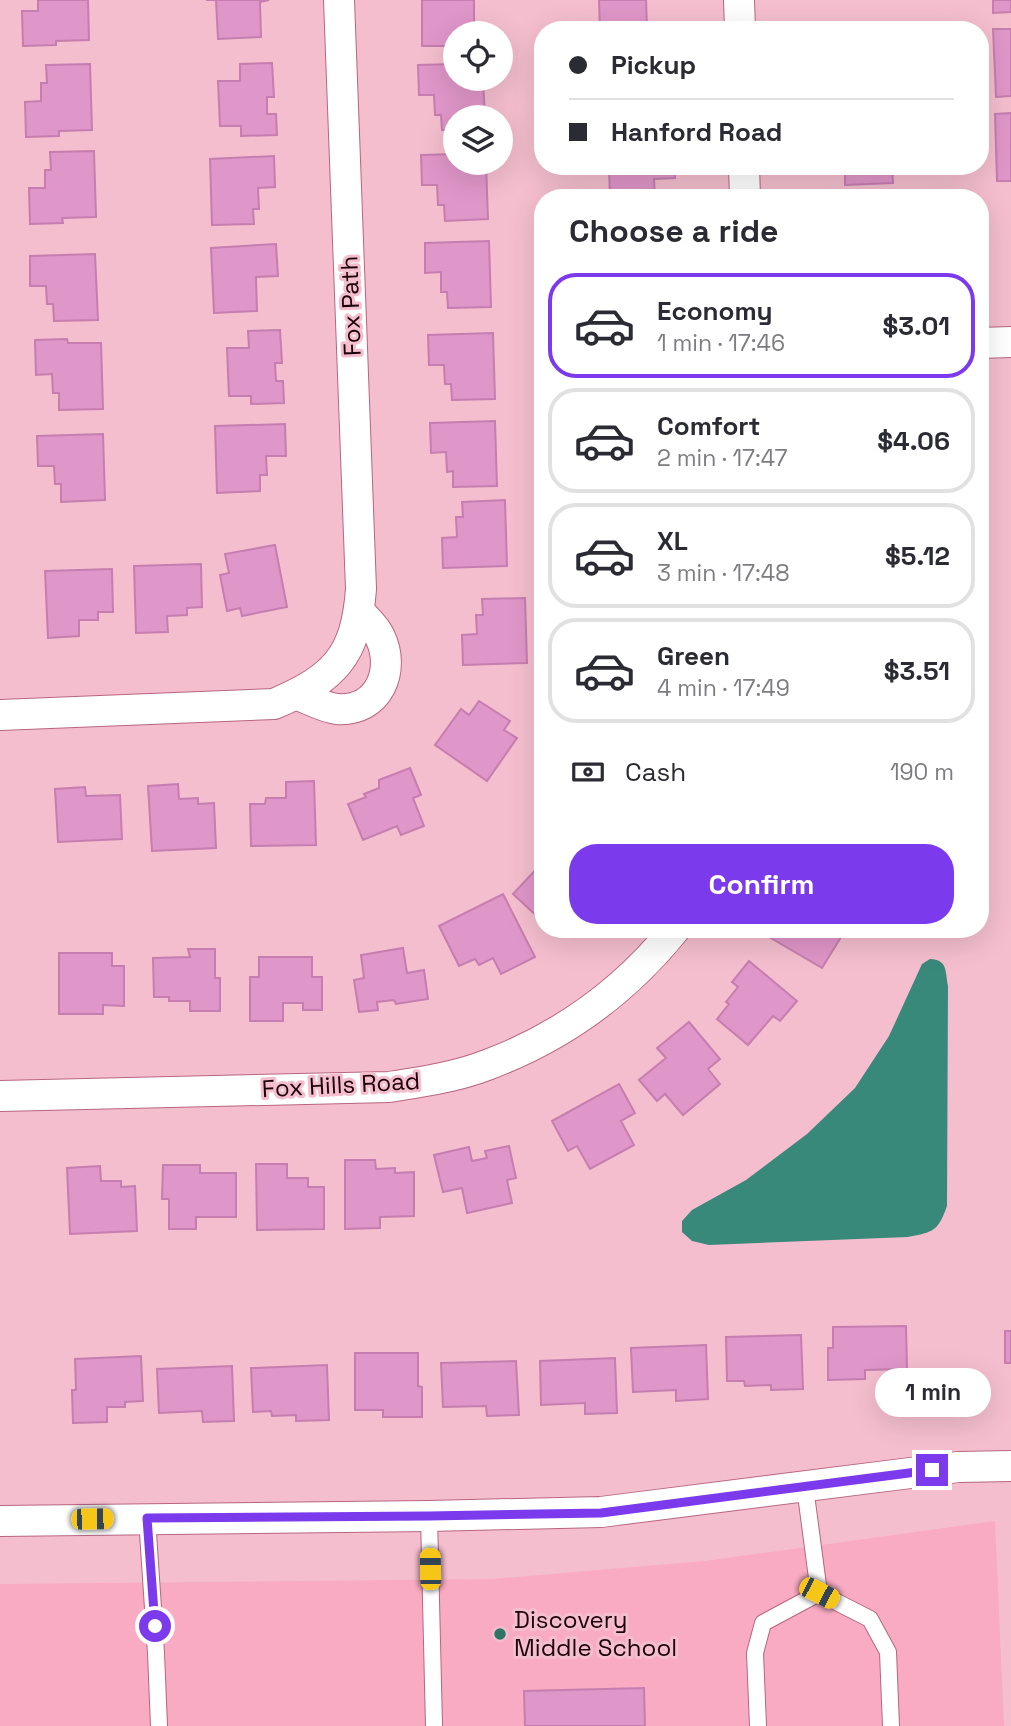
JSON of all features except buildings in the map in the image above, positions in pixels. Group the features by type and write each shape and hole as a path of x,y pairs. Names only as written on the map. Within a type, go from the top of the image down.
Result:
{"street":[{"name":"Fox Path","path":"0,715 274,704 316,684 328,675 349,643 359,611 361,589 339,0"},
{"path":"739,0 740,21"},
{"path":"989,343 1011,342"},
{"path":"296,694 336,709 353,708 374,696 381,686 387,664 379,634 359,611"},
{"name":"Fox Hills Road","path":"0,1096 389,1087 426,1082 485,1066 531,1047 584,1016 632,977 668,938"},
{"path":"0,1521 601,1513 958,1467 1011,1466"}],"lane":[{"path":"805,1486 819,1593"},
{"path":"429,1516 434,1726"},
{"path":"147,1518 159,1726"},
{"path":"758,1726 755,1653 763,1623 819,1593"},
{"path":"819,1593 870,1619 888,1652 891,1726"}],"shaded area":[{"path":"930,959 943,964 948,986 947,1206 938,1225 924,1234 908,1237 709,1245 692,1241 682,1232 682,1221 692,1210 746,1180 807,1134 855,1088 889,1036 922,964"},
{"name":"Discovery Middle School","path":"995,1521 1004,1726 0,1726 0,1584 492,1579 705,1561"}],"place":[{"name":"Discovery Middle School","path":"500,1634"}],"route":[{"path":"155,1626 147,1518 601,1513 932,1470"}]}
